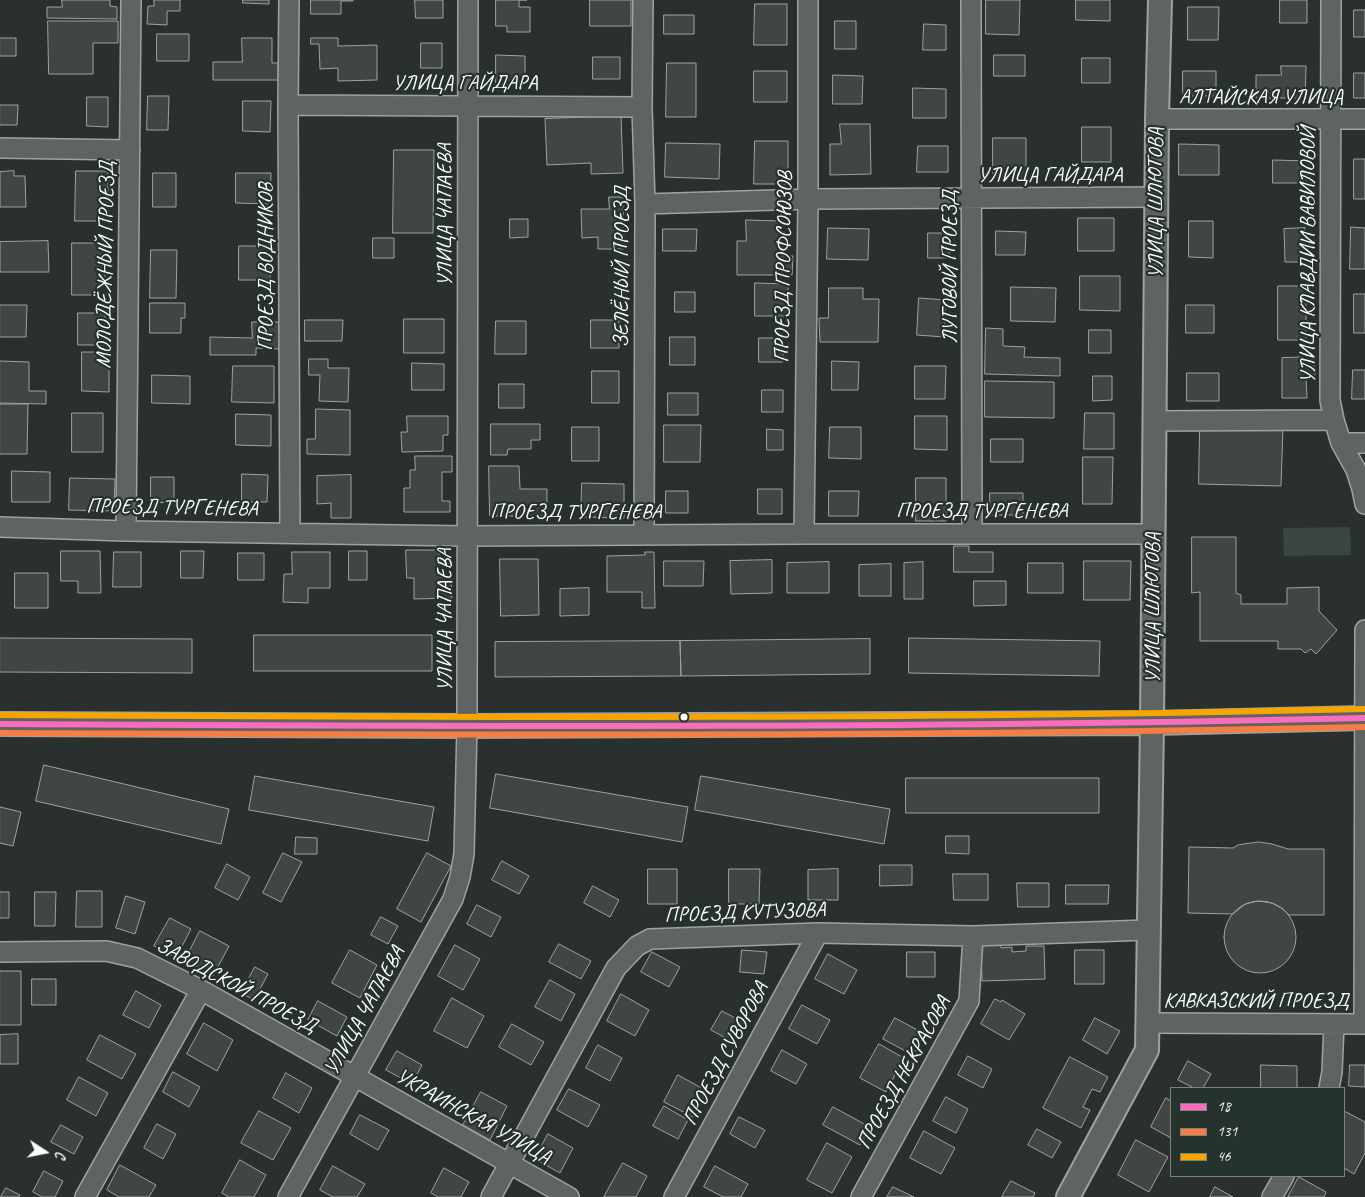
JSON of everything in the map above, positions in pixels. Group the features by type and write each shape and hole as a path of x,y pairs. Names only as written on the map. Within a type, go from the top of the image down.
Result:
{"main road":[{"name":"УЛИЦА ШЛЮТОВА","path":"1068,1197 1147,1050 1152,723 1156,197 1160,0"},
{"path":"0,724 467,726 1152,723 1364,718"}],"street":[{"name":"МОЛОДЁЖНЫЙ ПРОЕЗД","path":"126,531 131,0"},
{"name":"ПРОЕЗД ВОДНИКОВ","path":"289,0 290,533"},
{"name":"УЛИЦА ЧАПАЕВА","path":"288,1197 453,899 460,877 464,854 467,726 468,0"},
{"name":"ЗЕЛЁНЫЙ ПРОЕЗД","path":"644,0 642,107 645,204 644,534"},
{"name":"ПРОЕЗД ПРОФСОЮЗОВ","path":"804,534 808,0"},
{"name":"ЛУГОВОЙ ПРОЕЗД","path":"971,0 972,534"},
{"name":"УЛИЦА КЛАВДИИ ВАВИЛОВОЙ","path":"1331,0 1330,400 1341,443 1356,470 1365,504"},
{"name":"УЛИЦА ГАЙДАРА","path":"288,104 642,107"},
{"name":"АЛТАЙСКАЯ УЛИЦА","path":"1157,119 1365,119"},
{"path":"0,148 130,150"},
{"name":"УЛИЦА ГАЙДАРА","path":"645,204 808,199 1156,197"},
{"path":"1154,421 1334,420"},
{"path":"1341,443 1365,443"},
{"name":"ПРОЕЗД ТУРГЕНЕВА","path":"0,527 126,531 467,536 1153,534"},
{"path":"1364,1024 1365,630"},
{"name":"ПРОЕЗД КУТУЗОВА","path":"491,1197 616,968 637,946 650,939 818,933 974,936 1148,930"},
{"name":"ПРОЕЗД СУВОРОВА","path":"674,1197 818,933"},
{"name":"ПРОЕЗД НЕКРАСОВА","path":"861,1197 970,1001 974,936"},
{"name":"ЗАВОДСКОЙ ПРОЕЗД","path":"0,952 106,951 137,958 201,990 354,1077"},
{"path":"85,1197 201,990"},
{"name":"КАВКАЗСКИЙ ПРОЕЗД","path":"1147,1023 1364,1024"},
{"path":"1329,1087 1332,1072 1334,1024"},
{"name":"УКРАИНСКАЯ УЛИЦА","path":"354,1077 570,1197"},
{"path":"1272,1197 1283,1177"}],"shaded area":[{"path":"1350,527 1351,555 1284,556 1283,528"}],"building":[{"path":"62,0 110,0 110,6 117,7 117,19 47,18 47,7 62,7"},
{"path":"154,0 180,0 180,11 167,11 167,25 147,24 148,6 154,6"},
{"path":"243,0 269,0 269,4 243,3"},
{"path":"311,0 353,1 341,1 341,14 311,14"},
{"path":"415,0 443,0 443,18 416,18"},
{"path":"496,0 519,0 519,7 530,7 530,32 507,32 507,26 496,26"},
{"path":"590,0 631,0 631,26 590,26"},
{"path":"986,0 1020,0 1019,35 986,34"},
{"path":"1076,0 1110,0 1110,21 1076,20"},
{"path":"1280,0 1307,0 1307,23 1280,23"},
{"path":"755,4 787,4 787,45 754,45"},
{"path":"1188,7 1219,7 1218,40 1188,40"},
{"path":"1354,10 1365,10 1365,37 1354,37"},
{"path":"664,15 694,15 694,34 664,34"},
{"path":"48,21 118,21 118,43 93,43 93,74 49,74"},
{"path":"835,21 856,21 856,49 835,49"},
{"path":"924,24 946,25 946,50 923,50"},
{"path":"157,34 189,34 189,61 157,61"},
{"path":"0,38 16,38 16,56 0,56"},
{"path":"242,38 272,38 272,63 278,63 278,80 213,80 213,62 242,62"},
{"path":"311,38 338,38 338,46 377,45 377,80 338,81 338,68 320,69 319,44 311,44"},
{"path":"421,43 442,43 442,68 421,68"},
{"path":"496,55 525,56 525,83 496,83"},
{"path":"994,55 1025,55 1025,76 994,76"},
{"path":"593,57 620,57 620,79 593,79"},
{"path":"1082,58 1110,58 1110,83 1082,83"},
{"path":"667,63 696,63 696,117 666,117"},
{"path":"1281,66 1306,66 1305,98 1256,98 1256,75 1281,75"},
{"path":"754,71 787,71 787,102 754,102"},
{"path":"1183,71 1216,71 1216,96 1183,96"},
{"path":"1354,73 1365,73 1365,98 1354,98"},
{"path":"833,75 863,76 862,104 833,104"},
{"path":"913,88 946,89 946,118 913,118"},
{"path":"148,96 169,96 168,130 147,130"},
{"path":"87,97 108,97 108,127 87,126"},
{"path":"243,101 271,101 270,132 243,131"},
{"path":"0,105 18,105 17,125 0,125"},
{"path":"621,116 623,173 591,174 591,163 547,165 545,119"},
{"path":"840,124 870,124 871,174 830,175 830,144 841,144"},
{"path":"1082,127 1111,127 1111,162 1082,162"},
{"path":"993,138 1026,138 1026,178 993,178"},
{"path":"755,141 788,141 788,184 754,184"},
{"path":"666,143 720,144 719,179 665,177"},
{"path":"1179,144 1219,145 1219,175 1179,175"},
{"path":"918,146 948,146 948,172 917,172"},
{"path":"394,150 434,150 433,233 393,233"},
{"path":"1354,159 1365,159 1365,199 1354,199"},
{"path":"1273,160 1311,161 1311,183 1273,183"},
{"path":"14,171 14,176 25,176 26,207 0,207 0,172"},
{"path":"76,171 108,171 108,221 75,221"},
{"path":"153,173 176,173 176,207 153,207"},
{"path":"236,173 271,173 270,204 236,203"},
{"path":"609,197 623,197 624,249 598,249 598,237 582,238 581,209 609,209"},
{"path":"1078,218 1114,218 1114,251 1078,251"},
{"path":"510,219 528,219 528,237 510,238"},
{"path":"746,220 782,221 782,256 793,256 792,275 737,275 737,241 746,241"},
{"path":"1189,221 1213,221 1213,258 1189,257"},
{"path":"1351,227 1365,228 1365,269 1350,269"},
{"path":"828,228 869,229 868,260 827,259"},
{"path":"1305,228 1305,262 1285,262 1284,229"},
{"path":"663,229 697,229 696,251 663,251"},
{"path":"996,231 1026,232 1025,255 996,255"},
{"path":"928,233 950,233 949,258 928,258"},
{"path":"373,238 394,238 394,258 373,258"},
{"path":"48,241 49,272 0,272 0,242"},
{"path":"72,243 105,243 105,282 99,282 99,295 72,295"},
{"path":"239,246 270,246 270,280 239,280"},
{"path":"151,250 177,250 176,298 150,298"},
{"path":"1080,276 1120,276 1120,311 1080,310"},
{"path":"755,283 788,284 788,316 755,316"},
{"path":"1278,286 1306,286 1306,340 1278,340"},
{"path":"1011,287 1056,288 1055,322 1011,321"},
{"path":"829,288 863,288 863,299 879,299 878,342 820,342 819,318 828,318"},
{"path":"675,292 695,292 695,312 675,312"},
{"path":"1354,294 1365,294 1365,333 1354,333"},
{"path":"919,298 946,300 944,337 917,335"},
{"path":"150,303 185,303 185,318 181,318 181,333 150,333"},
{"path":"0,305 27,305 26,337 0,337"},
{"path":"1186,305 1214,305 1214,333 1186,333"},
{"path":"78,313 105,313 105,345 78,345"},
{"path":"404,319 444,319 444,353 404,353"},
{"path":"305,320 343,320 342,341 305,341"},
{"path":"591,320 619,320 619,348 591,348"},
{"path":"496,321 526,321 526,354 495,354"},
{"path":"252,322 282,322 282,340 279,340 279,349 256,348 256,355 210,355 210,337 252,338"},
{"path":"986,328 1003,329 1003,346 1025,347 1024,357 1060,358 1060,376 985,374"},
{"path":"1089,330 1111,330 1111,353 1089,353"},
{"path":"670,337 695,337 695,365 670,365"},
{"path":"759,338 783,338 783,362 759,362"},
{"path":"82,352 109,352 109,392 82,391"},
{"path":"1314,357 1315,375 1306,376 1307,398 1282,398 1282,358"},
{"path":"309,359 328,359 328,368 349,368 348,402 319,401 320,375 309,375"},
{"path":"0,361 29,362 29,391 46,391 46,404 0,403"},
{"path":"832,361 859,362 858,390 832,390"},
{"path":"412,363 444,364 444,390 412,390"},
{"path":"233,366 274,366 274,403 232,402"},
{"path":"915,366 946,366 945,399 915,399"},
{"path":"1353,370 1365,370 1365,399 1352,399"},
{"path":"592,371 619,371 619,403 592,403"},
{"path":"1187,373 1219,373 1219,401 1187,401"},
{"path":"152,375 190,376 190,404 152,403"},
{"path":"1093,376 1112,376 1112,400 1093,401"},
{"path":"985,381 1054,382 1054,418 985,417"},
{"path":"499,384 524,384 524,408 499,408"},
{"path":"762,390 783,390 783,412 762,412"},
{"path":"668,393 698,393 698,415 668,415"},
{"path":"0,404 28,404 27,454 0,454"},
{"path":"316,409 350,410 350,455 307,454 307,439 315,439"},
{"path":"72,413 103,413 103,452 72,452"},
{"path":"1085,413 1114,413 1114,449 1084,449"},
{"path":"236,414 271,415 271,446 236,445"},
{"path":"407,416 448,416 448,435 443,435 443,451 402,452 401,432 407,432"},
{"path":"915,416 947,416 947,450 915,449"},
{"path":"491,424 540,424 540,440 531,440 531,449 508,449 507,455 491,455"},
{"path":"664,425 701,425 700,462 664,462"},
{"path":"572,427 599,427 599,461 572,461"},
{"path":"830,427 861,427 861,459 829,458"},
{"path":"1200,427 1283,428 1281,486 1199,484"},
{"path":"767,429 783,430 783,450 767,450"},
{"path":"991,439 1023,439 1023,462 991,462"},
{"path":"415,456 452,456 452,472 442,472 442,501 450,501 450,512 404,512 404,488 410,488 410,470 415,470"},
{"path":"1083,457 1113,457 1112,504 1083,504"},
{"path":"489,466 519,466 520,489 547,489 547,516 490,516"},
{"path":"12,471 50,472 50,502 12,502"},
{"path":"242,474 268,475 267,502 242,502"},
{"path":"351,475 351,518 331,518 331,503 317,504 317,476"},
{"path":"151,477 174,477 174,503 151,502"},
{"path":"70,478 115,479 114,511 69,510"},
{"path":"916,478 946,478 946,521 916,521"},
{"path":"582,483 624,484 624,518 581,517"},
{"path":"758,489 782,489 782,514 758,514"},
{"path":"666,491 688,491 688,513 666,513"},
{"path":"829,491 859,491 858,516 829,516"},
{"path":"990,493 1023,493 1023,515 990,515"},
{"path":"1192,537 1236,537 1236,593 1241,595 1241,604 1287,604 1287,588 1319,587 1319,611 1337,630 1316,654 1311,649 1305,653 1301,649 1278,649 1278,641 1200,641 1200,592 1192,593"},
{"path":"954,546 969,546 969,552 993,552 993,572 954,572"},
{"path":"406,550 439,550 440,577 451,577 452,598 414,599 414,578 407,578"},
{"path":"61,551 100,551 101,593 78,593 78,581 61,581"},
{"path":"181,551 204,551 203,578 181,578"},
{"path":"349,551 367,551 367,580 349,580"},
{"path":"114,552 141,552 141,587 113,587"},
{"path":"292,552 330,552 330,588 308,588 308,603 283,602 284,574 292,574"},
{"path":"645,552 654,552 655,608 642,608 642,592 607,592 607,556 645,555"},
{"path":"238,553 264,553 264,580 238,580"},
{"path":"500,559 538,559 539,615 501,616"},
{"path":"772,560 772,593 731,594 730,561"},
{"path":"664,561 704,561 703,586 664,586"},
{"path":"1084,561 1131,561 1130,600 1084,600"},
{"path":"829,562 829,593 787,593 787,563"},
{"path":"923,562 923,599 904,599 904,563"},
{"path":"1028,563 1063,563 1063,593 1028,593"},
{"path":"891,564 891,596 859,596 859,565"},
{"path":"15,573 48,573 48,608 15,608"},
{"path":"974,581 1006,581 1006,605 974,606"},
{"path":"589,588 589,615 560,616 560,589"},
{"path":"254,635 432,635 432,671 254,671"},
{"path":"0,638 192,639 192,673 0,672"},
{"path":"909,638 1100,641 1099,676 909,673"},
{"path":"870,639 870,674 681,676 680,641"},
{"path":"680,641 681,676 495,677 495,642"},
{"path":"44,765 229,809 221,844 36,801"},
{"path":"496,774 688,807 682,842 490,808"},
{"path":"255,776 434,807 428,841 249,810"},
{"path":"701,776 890,809 884,844 695,810"},
{"path":"906,778 1099,778 1099,813 906,813"},
{"path":"0,807 21,812 13,846 0,843"},
{"path":"946,836 969,836 969,854 946,853"},
{"path":"296,837 317,838 317,854 295,854"},
{"path":"1259,842 1288,849 1324,849 1324,915 1289,915 1272,903 1258,901 1245,904 1233,914 1188,913 1189,847 1233,848 1238,845"},
{"path":"283,853 302,862 281,902 263,893"},
{"path":"427,853 451,866 421,922 397,909"},
{"path":"502,861 529,876 519,894 492,880"},
{"path":"227,864 250,877 238,900 215,888"},
{"path":"880,865 912,865 912,885 880,886"},
{"path":"648,869 677,869 677,904 648,904"},
{"path":"729,869 760,869 759,904 729,904"},
{"path":"838,869 838,900 808,900 808,870"},
{"path":"953,874 988,874 988,900 954,900"},
{"path":"1017,883 1049,883 1049,907 1018,907"},
{"path":"1066,885 1109,885 1108,904 1066,904"},
{"path":"593,886 619,900 610,917 584,903"},
{"path":"77,891 102,891 102,927 76,927"},
{"path":"0,892 9,892 9,918 0,918"},
{"path":"35,892 56,892 55,926 35,926"},
{"path":"126,896 145,902 135,934 116,928"},
{"path":"1260,901 1274,904 1286,911 1293,923 1296,937 1293,951 1286,963 1274,970 1260,973 1246,970 1234,963 1227,951 1224,937 1227,923 1234,911 1246,904"},
{"path":"477,905 501,917 491,937 467,924"},
{"path":"381,917 398,926 388,944 371,935"},
{"path":"170,918 191,929 176,958 154,946"},
{"path":"200,931 229,946 213,976 185,960"},
{"path":"1000,942 1001,948 1012,947 1012,952 1026,951 1026,946 1044,946 1045,979 982,981 981,943"},
{"path":"559,944 591,961 581,979 549,962"},
{"path":"455,945 480,959 463,990 438,976"},
{"path":"350,950 377,965 360,998 332,983"},
{"path":"742,950 767,952 764,974 740,972"},
{"path":"1075,950 1104,950 1104,984 1075,984"},
{"path":"652,952 680,967 669,987 641,972"},
{"path":"907,952 935,952 935,977 907,977"},
{"path":"828,954 857,970 844,994 815,979"},
{"path":"255,967 268,974 254,1000 241,993"},
{"path":"0,971 21,971 21,1025 0,1025"},
{"path":"32,979 56,979 56,1005 32,1005"},
{"path":"550,980 575,994 561,1021 535,1007"},
{"path":"136,991 161,1005 149,1028 123,1015"},
{"path":"621,994 649,1010 635,1036 607,1021"},
{"path":"452,998 484,1016 467,1048 434,1031"},
{"path":"995,999 1001,1002 1002,1000 1025,1014 1009,1040 981,1024"},
{"path":"318,1001 347,1017 337,1036 308,1020"},
{"path":"802,1005 830,1020 817,1044 789,1029"},
{"path":"722,1011 743,1022 733,1042 711,1030"},
{"path":"895,1018 925,1034 913,1055 883,1039"},
{"path":"1095,1018 1120,1031 1107,1054 1083,1040"},
{"path":"204,1023 233,1040 217,1071 187,1054"},
{"path":"512,1024 544,1042 531,1065 499,1047"},
{"path":"18,1034 18,1064 0,1064 0,1035"},
{"path":"100,1035 136,1054 122,1079 87,1060"},
{"path":"879,1044 904,1058 886,1092 860,1078"},
{"path":"598,1045 622,1058 610,1081 586,1068"},
{"path":"782,1050 807,1064 796,1084 771,1071"},
{"path":"397,1051 422,1065 412,1084 386,1070"},
{"path":"968,1056 992,1069 983,1088 958,1075"},
{"path":"1070,1057 1108,1077 1100,1092 1092,1089 1083,1107 1090,1110 1081,1128 1043,1108"},
{"path":"1188,1061 1211,1074 1204,1087 1192,1087 1178,1080"},
{"path":"1261,1065 1297,1066 1297,1087 1261,1087"},
{"path":"1350,1065 1365,1065 1365,1087 1349,1086"},
{"path":"173,1072 200,1087 189,1107 163,1092"},
{"path":"286,1073 312,1088 299,1113 273,1098"},
{"path":"678,1075 707,1091 693,1117 664,1102"},
{"path":"79,1077 108,1093 96,1116 67,1100"},
{"path":"569,1089 600,1105 588,1127 557,1110"},
{"path":"481,1092 507,1106 490,1140 463,1125"},
{"path":"946,1097 968,1109 956,1133 933,1121"},
{"path":"1166,1098 1170,1100 1170,1137 1151,1127"},
{"path":"664,1106 688,1120 678,1139 653,1126"},
{"path":"833,1107 870,1127 860,1145 823,1125"},
{"path":"259,1111 291,1128 273,1160 241,1143"},
{"path":"1345,1112 1365,1122 1365,1153 1354,1174 1345,1169"},
{"path":"360,1115 389,1130 378,1150 350,1134"},
{"path":"739,1117 765,1130 755,1148 730,1134"},
{"path":"157,1124 176,1134 163,1159 144,1148"},
{"path":"61,1125 83,1137 74,1154 51,1142"},
{"path":"1037,1129 1061,1142 1052,1158 1028,1145"},
{"path":"924,1131 955,1148 941,1174 910,1158"},
{"path":"548,1134 573,1148 560,1173 535,1159"},
{"path":"1136,1140 1168,1157 1149,1192 1118,1175"},
{"path":"827,1143 852,1157 832,1193 807,1180"},
{"path":"240,1160 266,1175 254,1197 229,1197 222,1193"},
{"path":"623,1163 647,1176 636,1197 604,1197"},
{"path":"120,1165 156,1185 149,1197 119,1197 107,1190"},
{"path":"333,1166 365,1184 357,1197 333,1197 320,1190"},
{"path":"715,1166 748,1184 741,1197 723,1197 704,1187"},
{"path":"444,1168 469,1182 461,1197 438,1197 431,1193"},
{"path":"44,1171 63,1181 55,1197 42,1197 33,1192"},
{"path":"1299,1177 1326,1192 1324,1197 1288,1197"},
{"path":"1011,1181 1035,1193 1033,1197 1002,1197"},
{"path":"893,1187 914,1197 887,1197"},
{"path":"1215,1187 1233,1197 1210,1197"},
{"path":"6,1188 20,1195 19,1197 1,1197"}],"transit line":[{"name":"46","path":"0,715 853,716 1365,709"},
{"name":"18","path":"0,724 853,725 1365,718"},
{"name":"131","path":"0,733 853,734 1365,727"}]}
